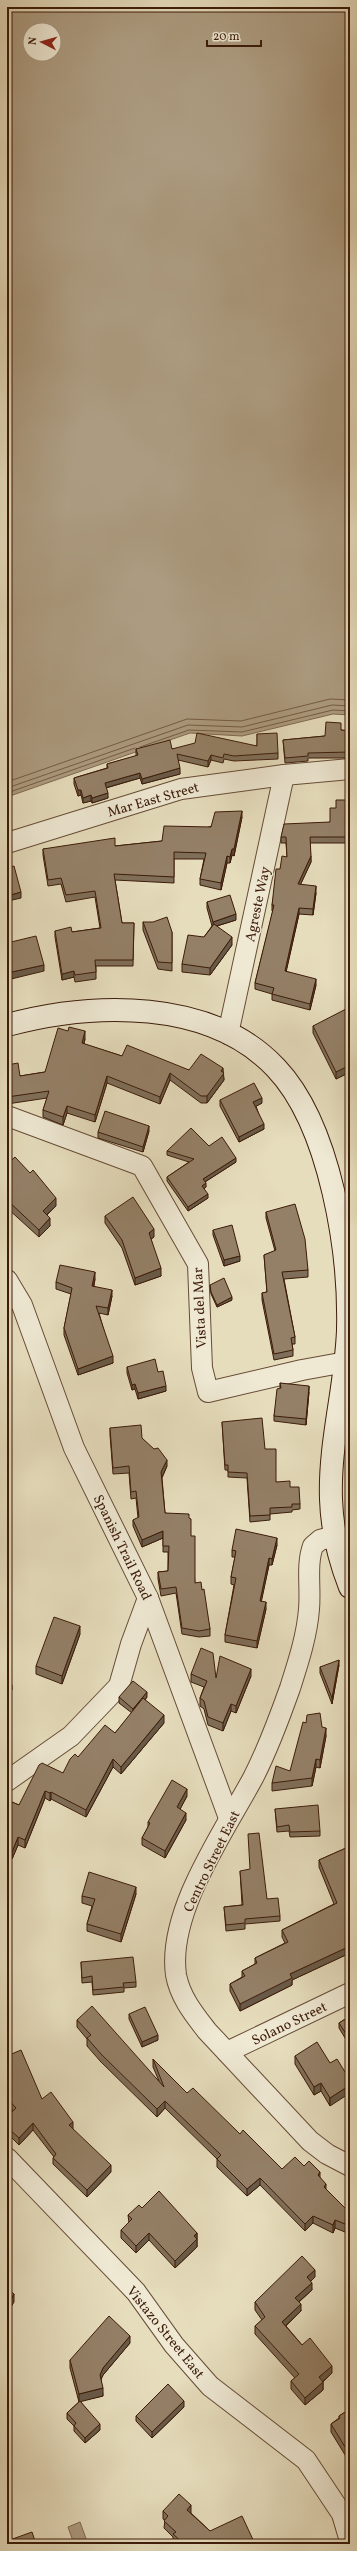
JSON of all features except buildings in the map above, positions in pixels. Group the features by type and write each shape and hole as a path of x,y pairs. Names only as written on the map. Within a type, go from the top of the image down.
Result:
{"street":[{"name":"Mar East Street","path":"7,843 181,789 284,775 350,769"},
{"name":"Agreste Way","path":"228,1034 284,775"},
{"path":"7,1024 69,1013 120,1011 178,1017 228,1034 257,1051 277,1069 300,1101 316,1136 331,1185 344,1252 348,1312 346,1362 331,1478 335,1536 350,1587"},
{"name":"Vista del Mar","path":"10,1117 142,1166 198,1264 202,1368 208,1392 302,1370 346,1362"},
{"name":"Spanish Trail Road","path":"7,1280 22,1305 74,1448 148,1598 229,1818"},
{"name":"Centro Street East","path":"335,1536 320,1540 313,1546 308,1621 290,1687 263,1759 229,1818 192,1894 181,1925 176,1962 180,1988 185,1999 207,2030 310,2141 327,2154 350,2166"},
{"path":"7,1781 71,1736 119,1686 131,1644 148,1598"},
{"name":"Solano Street","path":"227,2052 350,1993"},
{"name":"Vistazo Street East","path":"7,2158 136,2292 174,2345 210,2386 306,2460 346,2512 350,2541"}],"water":[{"path":"7,7 350,7 350,715 333,714 242,736 190,733 7,797"},
{"path":"80,2522 88,2544 74,2544 68,2527"}]}
